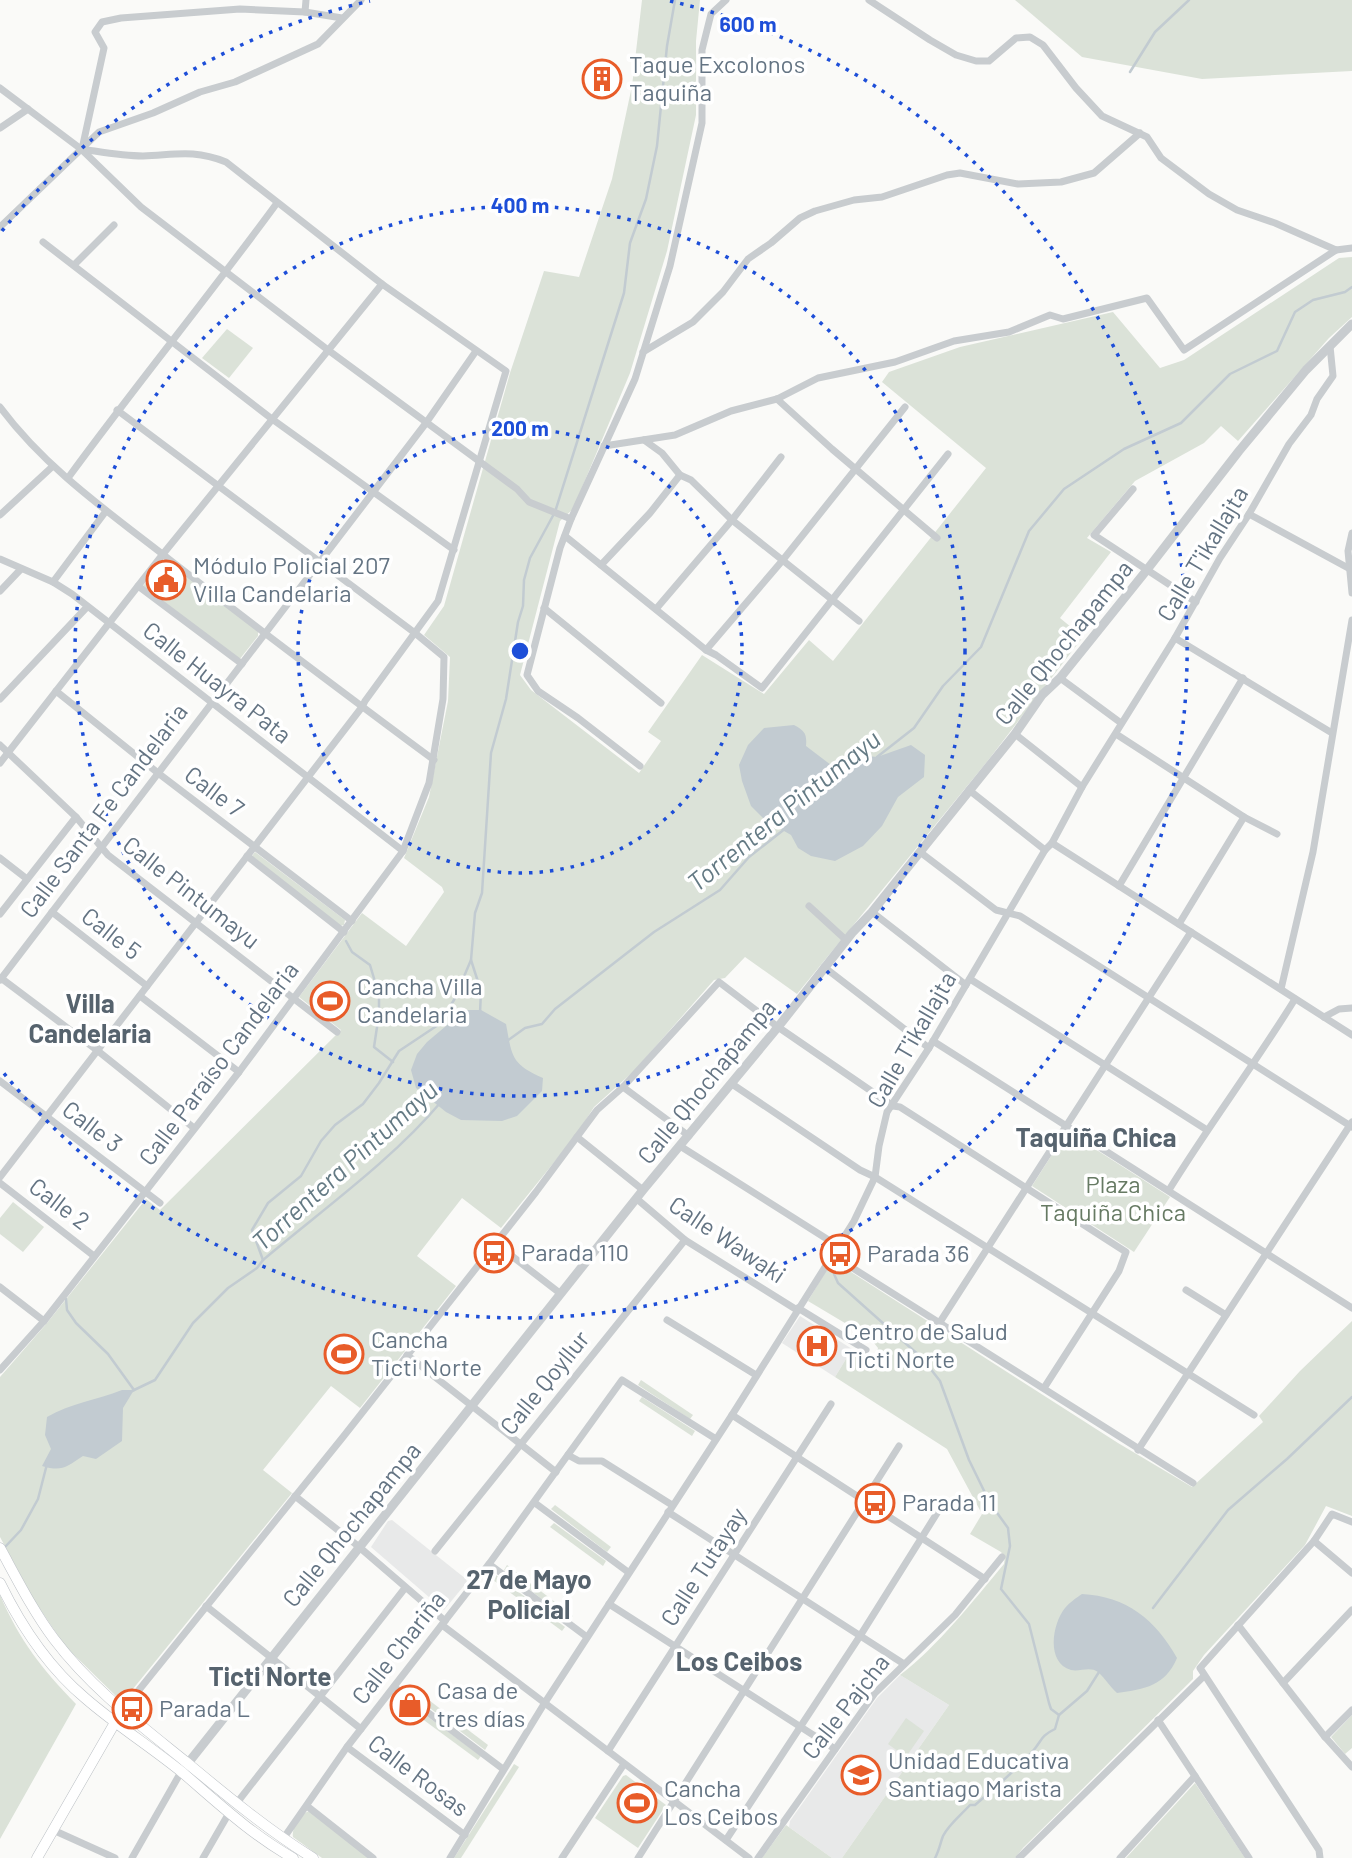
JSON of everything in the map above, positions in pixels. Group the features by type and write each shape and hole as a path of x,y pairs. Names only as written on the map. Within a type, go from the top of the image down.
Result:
{"main road":[{"path":"1,1549 37,1615 86,1676 229,1813 276,1854 293,1858"},
{"path":"0,1583 22,1626 83,1697 114,1722 184,1767 313,1858"},
{"path":"37,1858 122,1711"}],"street":[{"path":"305,12 306,0"},
{"path":"0,227 99,132 153,113 200,92 235,82 318,44 360,0"},
{"path":"640,766 534,686 527,675 565,536 635,379 670,266 699,141 704,104 702,50 711,15 726,0"},
{"path":"869,0 956,55 976,61 989,61 1016,38 1030,37 1043,45 1076,88 1102,116 1140,132 1155,146 1161,158 1209,194 1237,210 1275,223 1336,250"},
{"path":"81,149 104,48 95,32 102,22 121,18 240,9 305,12 342,18"},
{"path":"0,88 81,149 141,207 328,350 517,489 529,502 571,519"},
{"path":"0,128 28,109"},
{"path":"643,352 693,322 723,292 748,259 800,218 815,211 854,200 882,197 960,173 1018,184 1061,182 1094,173 1140,132"},
{"path":"0,1177 362,707 438,601 506,370 382,284 226,162 181,152 145,156 81,149"},
{"path":"68,478 117,410 277,203"},
{"path":"74,265 114,225"},
{"path":"44,242 272,419 454,550"},
{"path":"604,446 675,435 731,411 777,399 817,378 895,362 954,341 1009,332 1050,315 1063,319 1147,298 1184,351 1336,250 1352,248"},
{"path":"0,764 163,554 382,284"},
{"name":"Calle Qhochapampa","path":"132,1858 184,1767 358,1546 824,967 872,912 1015,734 1042,695 1060,678 1239,451 1306,370 1352,324"},
{"name":"Calle T'ikallajta","path":"450,1858 544,1704 732,1416 854,1221 875,1177 887,1112 893,1107 931,1045 1045,850 1052,843 1082,787 1175,638 1289,444 1305,425 1317,399 1333,376 1330,346"},
{"name":"Calle Santa Fe Candelaria","path":"1,979 426,423 476,351"},
{"path":"777,399 937,538"},
{"path":"706,650 782,561 905,407"},
{"path":"117,410 415,633"},
{"path":"1,411 53,466 106,510 433,760"},
{"path":"643,439 662,453 680,475 701,488 732,520 859,621"},
{"path":"565,536 706,650 762,688 948,454"},
{"path":"656,609 732,520 781,457"},
{"path":"0,515 53,466"},
{"path":"601,565 650,513 680,475"},
{"path":"1133,489 1094,535 1196,602"},
{"path":"53,582 106,510"},
{"path":"1249,514 1350,569"},
{"path":"1352,533 1348,551 1352,593"},
{"name":"Calle Huayra Pata","path":"0,559 53,582 88,607 403,851"},
{"path":"0,591 21,569"},
{"path":"138,586 242,664"},
{"path":"0,699 88,607"},
{"path":"544,608 661,703"},
{"path":"1281,989 1313,852 1352,620"},
{"name":"Calle Paraíso Candelaria","path":"0,1370 44,1321 239,1072 403,851 425,796 443,699 444,657 415,633"},
{"path":"1175,638 1332,733"},
{"path":"1060,678 1121,723"},
{"path":"1119,886 1243,678"},
{"name":"Calle 7","path":"56,691 158,774 352,921"},
{"path":"1015,734 1082,787"},
{"path":"1116,734 1244,817 1277,834"},
{"name":"Calle Pintumayu","path":"0,745 76,817 108,855 337,1032"},
{"path":"969,790 1045,850"},
{"path":"0,914 76,817"},
{"path":"1179,924 1244,817"},
{"path":"1052,843 1352,1035"},
{"path":"920,852 996,910 1020,916 1351,1125 1138,1450"},
{"name":"Calle 7","path":"247,856 344,932"},
{"path":"0,858 27,879"},
{"path":"810,906 846,940"},
{"name":"Calle 5","path":"52,912 147,986"},
{"path":"872,912 968,982 1207,1130"},
{"path":"940,1322 1191,932"},
{"path":"824,967 931,1045 1169,1190 1352,1308"},
{"path":"1,979 99,1051 194,1128"},
{"path":"122,1711 407,1355 597,1110 623,1087 719,982 778,1027 893,1107 900,1107 1126,1252 1119,1271 1044,1388"},
{"name":"Calle 5","path":"140,996 239,1072"},
{"path":"1169,1190 1295,999"},
{"path":"1324,1017 1339,1009 1352,1008"},
{"name":"Calle 3","path":"0,1081 160,1203"},
{"path":"732,1084 860,1170 1254,1415"},
{"path":"623,1087 689,1136"},
{"name":"Calle Wawaki","path":"577,1138 643,1191"},
{"path":"680,1146 838,1246"},
{"name":"Calle 2","path":"0,1184 94,1256"},
{"name":"Calle Wawaki","path":"637,1199 685,1240 866,1350"},
{"name":"Calle Qoyllur","path":"435,1551 685,1240"},
{"path":"495,1243 561,1294"},
{"path":"832,1255 1193,1483"},
{"path":"0,1288 44,1321"},
{"path":"1186,1290 1226,1315"},
{"path":"667,1320 755,1376"},
{"path":"407,1355 556,1472"},
{"name":"Calle Chariña","path":"283,1839 347,1747 535,1503 622,1380 716,1439"},
{"name":"Calle Tutayay","path":"608,1751 831,1404"},
{"path":"732,1416 985,1579"},
{"path":"638,1858 899,1446"},
{"path":"568,1455 579,1461 602,1461 735,1555 904,1664"},
{"path":"295,1496 544,1704 749,1858"},
{"path":"726,1840 944,1502"},
{"path":"535,1503 628,1572"},
{"path":"1320,1858 1319,1850 1200,1668 1314,1541 1332,1514 1350,1523"},
{"path":"1314,1541 1352,1573"},
{"name":"Calle Pajcha","path":"758,1858 875,1693 955,1615 1002,1557"},
{"path":"489,1564 587,1637"},
{"path":"236,1804 405,1588"},
{"path":"609,1604 835,1749"},
{"path":"206,1606 361,1729"},
{"path":"1283,1683 1352,1610"},
{"path":"1238,1625 1325,1737 1349,1756 1352,1767"},
{"path":"1019,1858 1204,1676"},
{"path":"394,1687 503,1769"},
{"path":"1325,1737 1352,1710"},
{"path":"1158,1720 1249,1858"},
{"name":"Calle Rosas","path":"347,1747 465,1835"},
{"path":"562,1858 624,1764"},
{"path":"1120,1858 1195,1776"},
{"path":"307,1806 373,1858"},
{"path":"204,1858 229,1813"},
{"path":"53,1830 115,1858"}],"shaded area":[{"name":"Centro de Salud Ticti Norte","path":"800,1316 852,1349 835,1377 782,1343"},
{"path":"392,1520 466,1579 467,1582 444,1610 371,1547 388,1521"},
{"name":"Unidad Educativa Santiago Marista","path":"900,1675 949,1705 842,1858 832,1858 789,1827 790,1821 877,1698"}],"green space":[{"path":"642,0 700,0 696,41 696,115 667,251 630,373 573,509 560,521 520,675 531,690 639,773 661,741 648,732 702,655 764,694 809,640 833,661 986,468 882,382 889,372 960,347 1113,312 1160,368 1184,360 1339,258 1352,257 1352,317 1329,338 1238,441 1221,426 1204,443 1135,481 1087,538 1111,552 1060,618 1083,637 986,763 797,994 745,957 725,978 714,980 634,1071 594,1107 577,1134 501,1228 462,1198 417,1256 456,1286 360,1408 331,1386 263,1470 292,1493 124,1700 120,1700 65,1646 34,1600 0,1537 0,1377 146,1199 160,1210 341,1030 299,997 362,913 406,946 444,892 442,887 404,858 429,797 448,701 450,657 424,635 444,606 510,373 544,271 579,277 612,179 632,86"},
{"path":"1015,0 1352,0 1352,71 1202,79 1082,57"},
{"path":"227,329 253,348 229,378 202,358"},
{"path":"165,561 258,631 258,636 239,660 143,586"},
{"path":"255,852 345,920 344,925 340,926 252,856"},
{"name":"Plaza Taquiña Chica","path":"1067,1131 1170,1197 1134,1252 1032,1186"},
{"path":"13,1202 44,1227 23,1252 0,1234 0,1218"},
{"path":"837,1263 1118,1443 1192,1487 1263,1422 1259,1416 1300,1371 1352,1321 1352,1516 1326,1506 1305,1545 1204,1655 1193,1671 1193,1679 1015,1858 842,1858 949,1705 900,1675 928,1651 955,1622 1004,1564 1005,1557 970,1534 982,1514 947,1449 835,1377 852,1349 861,1360 869,1360 876,1356 878,1348 870,1338 808,1301 830,1264"},
{"path":"641,1380 693,1415 690,1419 638,1385"},
{"path":"642,1397 695,1431 692,1436 639,1401"},
{"path":"555,1505 611,1547 607,1552 551,1509"},
{"path":"554,1523 606,1561 603,1566 550,1527"},
{"path":"507,1565 573,1616 569,1620 504,1570"},
{"path":"496,1575 565,1627 562,1631 493,1580"},
{"path":"0,1595 32,1653 76,1704 0,1839"},
{"path":"413,1688 488,1745 485,1750 410,1693"},
{"path":"405,1700 481,1756 478,1760 402,1704"},
{"path":"1352,1715 1352,1748 1345,1754 1331,1737"},
{"path":"906,1718 924,1731 906,1757 888,1744"},
{"path":"514,1764 519,1767 461,1858 454,1858"},
{"path":"626,1775 666,1805 638,1848 595,1818"},
{"path":"1195,1783 1245,1858 1126,1858"},
{"path":"309,1811 369,1858 322,1858 293,1837 297,1822"},
{"path":"786,1825 832,1858 762,1858"}],"water":[{"path":"794,725 804,733 806,746 831,765 848,759 877,757 911,745 925,755 924,777 898,797 882,826 863,846 835,861 811,856 798,848 791,835 765,820 751,806 742,781 739,765 748,745 764,728"},
{"path":"465,1010 481,1010 506,1024 512,1051 518,1063 543,1078 542,1091 517,1116 502,1121 461,1120 446,1112 416,1088 411,1070 417,1054"},
{"path":"122,1390 134,1390 123,1408 122,1441 96,1459 83,1456 64,1467 54,1469 42,1466 51,1449 45,1435 47,1417 65,1408"},
{"path":"1082,1594 1126,1605 1149,1622 1169,1644 1177,1658 1167,1675 1145,1688 1117,1693 1095,1670 1071,1670 1063,1666 1055,1652 1057,1623 1065,1608"}],"waterway":[{"path":"480,1013 481,991 471,960 475,913 482,893 491,753 506,699 523,606 524,580 530,558 555,512 624,293 630,243 646,199 657,146 667,46 675,0"},
{"path":"1130,72 1155,32 1189,0"},
{"name":"Torrentera Pintumayu","path":"877,757 914,728 943,686 981,647 1029,531 1064,489 1124,449 1181,423 1230,374 1277,351 1295,312 1313,300 1345,292 1352,287"},
{"name":"Torrentera Pintumayu","path":"507,1041 525,1028 542,1024 555,1009 654,932 720,890 749,857 786,828"},
{"path":"346,941 352,952 370,965 379,995 374,1047 393,1062"},
{"path":"263,1260 252,1230 268,1203 301,1176 321,1141 335,1125 363,1104 399,1051 438,1025 454,1000 471,960"},
{"name":"Torrentera Pintumayu","path":"132,1391 155,1380 193,1323 228,1288 257,1268 263,1260 378,1165 441,1102"},
{"path":"834,1264 838,1283 922,1358 940,1381 969,1460 990,1503 1008,1528 1010,1546 1001,1589 1029,1624 1049,1703 1051,1709 1059,1715"},
{"path":"66,1299 67,1310 76,1323 108,1354 134,1390"},
{"path":"1153,1608 1228,1510 1352,1397"},
{"name":"Torrentera Pintumayu","path":"5,1547 21,1530 38,1499 47,1464"},
{"path":"935,1858 943,1836 952,1824 970,1805 975,1805 1005,1779 1044,1737 1055,1729 1059,1715 1087,1691 1099,1672"}],"place":[{"name":"Taque Excolonos Taquiña","path":"602,79"},
{"name":"Módulo Policial 207 Villa Candelaria","path":"166,580"},
{"name":"Cancha Villa Candelaria","path":"330,1001"},
{"name":"Parada 110","path":"494,1253"},
{"name":"Parada 36","path":"840,1254"},
{"name":"Centro de Salud Ticti Norte","path":"817,1346"},
{"name":"Cancha Ticti Norte","path":"344,1354"},
{"name":"Parada 11","path":"875,1503"},
{"name":"Casa de tres días","path":"410,1705"},
{"name":"Parada L","path":"132,1709"},
{"name":"Unidad Educativa Santiago Marista","path":"861,1775"},
{"name":"Cancha Los Ceibos","path":"637,1803"}],"district":[{"name":"Villa Candelaria","path":"90,1019"},
{"name":"Taquiña Chica","path":"1096,1138"},
{"name":"27 de Mayo Policial","path":"529,1595"},
{"name":"Los Ceibos","path":"739,1662"},
{"name":"Ticti Norte","path":"270,1677"}]}
